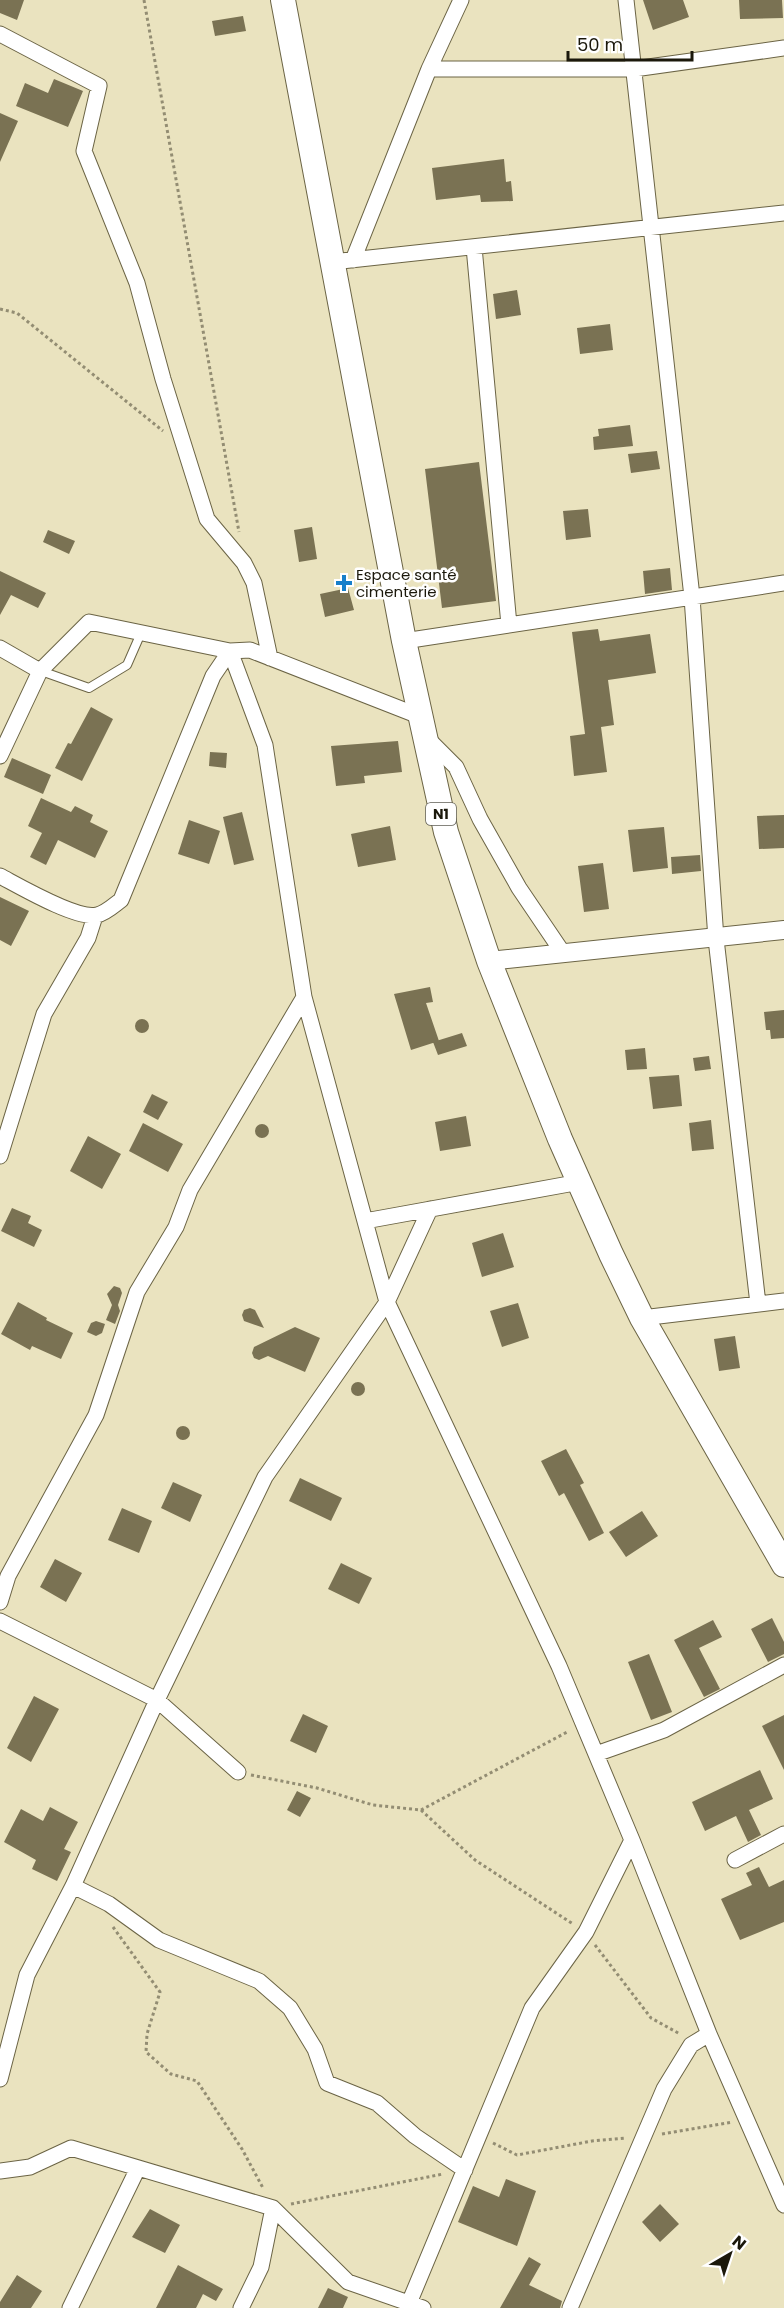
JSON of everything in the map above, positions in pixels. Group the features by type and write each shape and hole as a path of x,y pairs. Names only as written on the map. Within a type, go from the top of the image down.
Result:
{"highway":[{"name":"N1","path":"283,0 342,261 404,641 446,832 489,961 580,1182 642,1318 784,1565"}],"street":[{"path":"342,261 460,0"},
{"path":"626,0 692,597 716,939 758,1305"},
{"path":"0,34 99,86 84,151 137,283 207,519 244,563 254,583 270,658"},
{"path":"429,69 634,69 784,48"},
{"path":"342,261 784,213"},
{"path":"474,247 509,625"},
{"path":"404,641 784,583"},
{"path":"0,756 40,671 89,622 230,651 250,650 421,725 456,767 480,819 519,888 563,953"},
{"path":"0,876 57,906 95,916 110,909 121,900 213,676 230,651"},
{"path":"230,651 265,745 304,997 387,1302 583,1724 709,2034 784,2205"},
{"path":"3,652 40,671"},
{"path":"0,1156 44,1014 88,938 95,916"},
{"path":"489,961 716,939 784,930"},
{"path":"0,1602 8,1576 96,1415 137,1292 176,1227 190,1190 304,997"},
{"path":"364,1221 580,1182"},
{"path":"0,2079 27,1975 73,1886 158,1700 265,1477 387,1302 430,1209"},
{"path":"642,1318 784,1301"},
{"path":"0,1621 158,1700 238,1772"},
{"path":"596,1754 664,1731 784,1665"},
{"path":"735,1860 784,1834"},
{"path":"0,2171 30,2167 71,2148 273,2208 348,2282 413,2306 478,2137 532,2008 586,1932 632,1840"},
{"path":"73,1886 109,1904 159,1940 259,1981 290,2008 315,2049 327,2083 377,2103 416,2136 465,2170"},
{"path":"570,2308 664,2089 691,2045 709,2034"},
{"path":"70,2308 138,2168"},
{"path":"241,2308 261,2267 273,2208"}],"lane":[{"path":"40,671 88,688 127,665 141,633"}],"path":[{"path":"144,0 244,563"},
{"path":"0,309 16,312 185,449"},
{"path":"238,1772 317,1788 373,1805 421,1810 583,1724"},
{"path":"421,1810 475,1860 586,1932 651,2018 684,2035 709,2034"},
{"path":"109,1904 113,1929 160,1992 147,2034 146,2052 171,2074 197,2081 242,2148 273,2208 465,2170"},
{"path":"478,2137 518,2155 592,2141 644,2137 746,2119"}],"building":[{"path":"0,0 24,0 17,20 0,13"},
{"path":"643,0 683,0 689,17 653,30"},
{"path":"739,0 782,0 783,18 740,19"},
{"path":"243,16 246,31 215,36 212,21"},
{"path":"54,79 83,91 68,127 16,106 25,83 48,93"},
{"path":"0,113 18,121 0,162"},
{"path":"504,159 506,182 511,181 513,201 481,202 480,195 436,200 432,168"},
{"path":"517,290 521,315 496,319 493,294"},
{"path":"610,324 613,350 580,354 577,328"},
{"path":"630,425 633,446 594,450 593,437 599,436 598,429"},
{"path":"657,451 660,469 631,473 628,454"},
{"path":"479,462 496,601 442,608 425,469"},
{"path":"588,509 591,537 566,540 563,511"},
{"path":"312,527 317,559 299,562 294,530"},
{"path":"48,530 75,541 69,554 43,542"},
{"path":"670,568 672,590 645,594 643,571"},
{"path":"0,571 46,593 38,608 11,595 0,615"},
{"path":"348,588 354,610 325,617 320,594"},
{"path":"598,629 600,641 650,634 656,673 608,680 614,725 601,727 607,772 574,776 570,736 585,734 572,632"},
{"path":"91,707 113,719 82,781 55,768"},
{"path":"398,741 402,772 364,776 365,783 336,786 331,746"},
{"path":"210,752 227,753 226,768 209,766"},
{"path":"12,758 51,775 43,794 4,777"},
{"path":"41,798 71,812 75,806 93,815 90,822 108,831 95,858 58,840 46,865 30,857 42,833 28,826"},
{"path":"242,812 254,860 234,865 223,817"},
{"path":"784,815 784,848 759,849 757,816"},
{"path":"189,820 220,831 209,864 178,854"},
{"path":"390,826 396,860 358,867 351,834"},
{"path":"664,827 668,868 633,872 628,830"},
{"path":"700,855 701,871 672,874 671,857"},
{"path":"603,863 609,909 584,912 578,866"},
{"path":"0,897 29,911 11,946 0,940"},
{"path":"430,987 433,1002 426,1003 439,1041 411,1050 394,994"},
{"path":"784,1010 784,1038 771,1039 770,1030 766,1030 764,1012"},
{"path":"139,1019 145,1019 149,1026 145,1033 139,1033 135,1029 135,1023"},
{"path":"462,1033 467,1046 438,1055 433,1042"},
{"path":"645,1048 647,1069 627,1070 625,1050"},
{"path":"709,1056 711,1069 695,1071 693,1058"},
{"path":"679,1075 682,1106 653,1109 649,1077"},
{"path":"152,1094 168,1102 158,1120 143,1112"},
{"path":"466,1116 471,1146 440,1151 435,1122"},
{"path":"711,1120 714,1149 692,1151 689,1123"},
{"path":"143,1123 183,1144 168,1172 129,1151"},
{"path":"259,1124 265,1124 269,1131 265,1138 259,1138 255,1134 255,1128"},
{"path":"88,1136 121,1154 102,1189 70,1171"},
{"path":"12,1208 31,1216 28,1223 42,1230 34,1247 1,1231"},
{"path":"503,1233 514,1267 482,1277 472,1243"},
{"path":"114,1286 120,1288 122,1293 118,1305 120,1311 115,1324 106,1320 112,1305 107,1294"},
{"path":"18,1302 47,1318 46,1320 73,1333 61,1359 32,1346 30,1350 1,1334"},
{"path":"518,1303 529,1338 502,1347 490,1311"},
{"path":"250,1308 255,1310 264,1328 244,1321 242,1315 244,1310"},
{"path":"96,1321 105,1324 102,1333 96,1336 87,1332 91,1323"},
{"path":"295,1327 320,1338 305,1372 268,1356 259,1360 254,1358 252,1353 254,1347"},
{"path":"735,1336 740,1368 719,1371 714,1339"},
{"path":"355,1382 361,1382 365,1389 361,1396 355,1396 351,1392 351,1386"},
{"path":"180,1426 186,1426 190,1433 186,1440 180,1440 176,1436 176,1430"},
{"path":"566,1449 584,1483 580,1485 604,1533 589,1541 564,1493 559,1496 541,1461"},
{"path":"300,1478 342,1498 331,1521 289,1501"},
{"path":"173,1482 202,1495 190,1522 161,1508"},
{"path":"122,1508 152,1521 139,1553 108,1540"},
{"path":"642,1511 658,1536 626,1557 609,1532"},
{"path":"55,1559 82,1573 66,1602 40,1587"},
{"path":"341,1563 372,1578 359,1604 328,1589"},
{"path":"772,1618 784,1642 784,1654 768,1662 751,1629"},
{"path":"713,1620 722,1637 699,1648 720,1689 704,1697 674,1640"},
{"path":"649,1654 672,1712 651,1720 628,1662"},
{"path":"34,1696 59,1709 31,1762 7,1748"},
{"path":"303,1714 328,1726 316,1753 290,1741"},
{"path":"784,1715 784,1770 762,1726"},
{"path":"760,1770 773,1799 749,1810 761,1835 748,1842 736,1816 705,1831 692,1802"},
{"path":"297,1791 311,1798 300,1817 287,1810"},
{"path":"50,1807 78,1822 64,1849 71,1852 57,1881 32,1869 36,1860 4,1842 21,1809 43,1821"},
{"path":"759,1867 769,1887 784,1880 784,1922 740,1940 721,1899 752,1885 746,1873"},
{"path":"506,2179 536,2191 517,2246 458,2222 473,2186 499,2197"},
{"path":"660,2204 679,2224 660,2242 642,2222"},
{"path":"150,2209 180,2225 165,2253 132,2237"},
{"path":"529,2257 541,2264 529,2285 562,2301 560,2308 500,2308"},
{"path":"178,2265 223,2289 216,2301 203,2294 196,2308 156,2308"},
{"path":"17,2275 42,2291 31,2308 0,2308 0,2302"},
{"path":"328,2288 348,2297 343,2308 318,2308"}],"place":[{"name":"Espace santé cimenterie","path":"344,583"}]}
